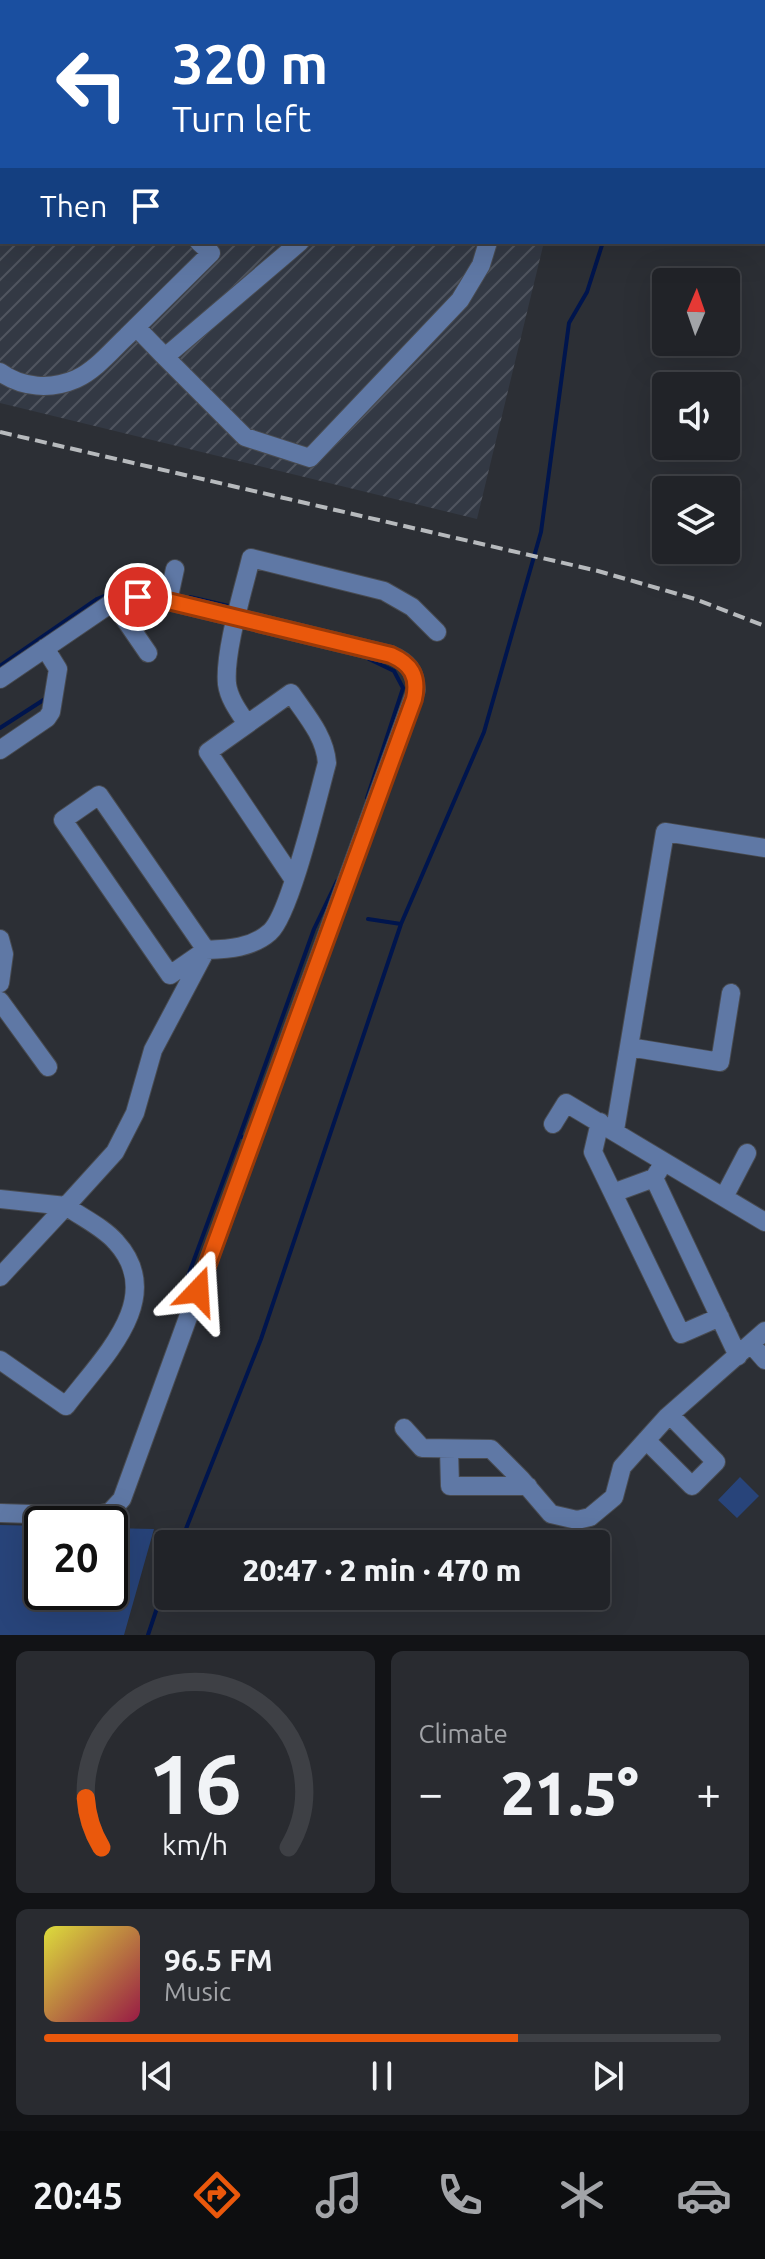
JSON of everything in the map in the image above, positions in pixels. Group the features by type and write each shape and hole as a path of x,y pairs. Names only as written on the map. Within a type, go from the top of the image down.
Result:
{"street":[{"path":"0,372 14,382 29,385 52,386 77,379 102,360 211,253 201,244"},
{"path":"165,357 298,244"},
{"path":"136,327 245,437 310,458 460,300 481,265 487,244"},
{"path":"247,724 227,684 236,618 251,558 384,591 412,607 437,632"},
{"path":"168,601 175,569"},
{"path":"0,679 113,602 138,597 168,601 402,660 414,673 414,699 122,1499 110,1512 102,1515 0,1513"},
{"path":"113,602 148,653"},
{"path":"0,750 47,718 51,712 58,669 45,648"},
{"path":"206,950 99,795 63,820 170,975 206,950 252,944 272,931 284,914 294,880 327,763 326,749 291,693 208,752 294,880"},
{"path":"720,1317 681,1334 593,1152 607,1126 629,1047 665,832 765,848"},
{"path":"0,939 4,954 0,983"},
{"path":"0,1277 115,1152 135,1113 153,1050 206,950"},
{"path":"629,1047 720,1062 731,993"},
{"path":"0,1001 48,1067"},
{"path":"553,1124 566,1103 764,1220"},
{"path":"724,1197 747,1153"},
{"path":"613,1193 654,1178 665,1161"},
{"path":"654,1178 720,1317 751,1343 765,1360"},
{"path":"0,1199 66,1206 116,1241 133,1267 137,1294 129,1322 66,1406 0,1360"},
{"path":"404,1428 422,1448 491,1449 551,1514 577,1520 590,1517 614,1497 622,1467 646,1440 751,1343"},
{"path":"646,1440 692,1486 716,1462 670,1415"},
{"path":"449,1449 450,1486 528,1486"}],"shaded area":[{"path":"0,244 544,244 477,519 0,403"},
{"path":"740,1477 759,1496 737,1518 718,1500"},
{"path":"0,1525 24,1526 24,1610 128,1610 128,1528 154,1529 124,1635 0,1635"}],"waterway":[{"path":"186,1530 261,1339 401,924 484,732 541,532 569,323 587,292 602,244"},
{"path":"0,666 97,599 131,590 166,592"},
{"path":"190,597 233,607"},
{"path":"367,798 403,688 394,671 369,659"},
{"path":"0,728 45,699"},
{"path":"240,1135 314,929 337,881"},
{"path":"368,919 401,924"},
{"path":"181,1295 240,1135 242,1137"},
{"path":"148,1635 156,1610"}],"railway":[{"path":"0,432 598,571 695,599 765,626"}],"route":[{"path":"138,597 172,602 391,655 402,660 414,673 416,690 198,1291"}]}
